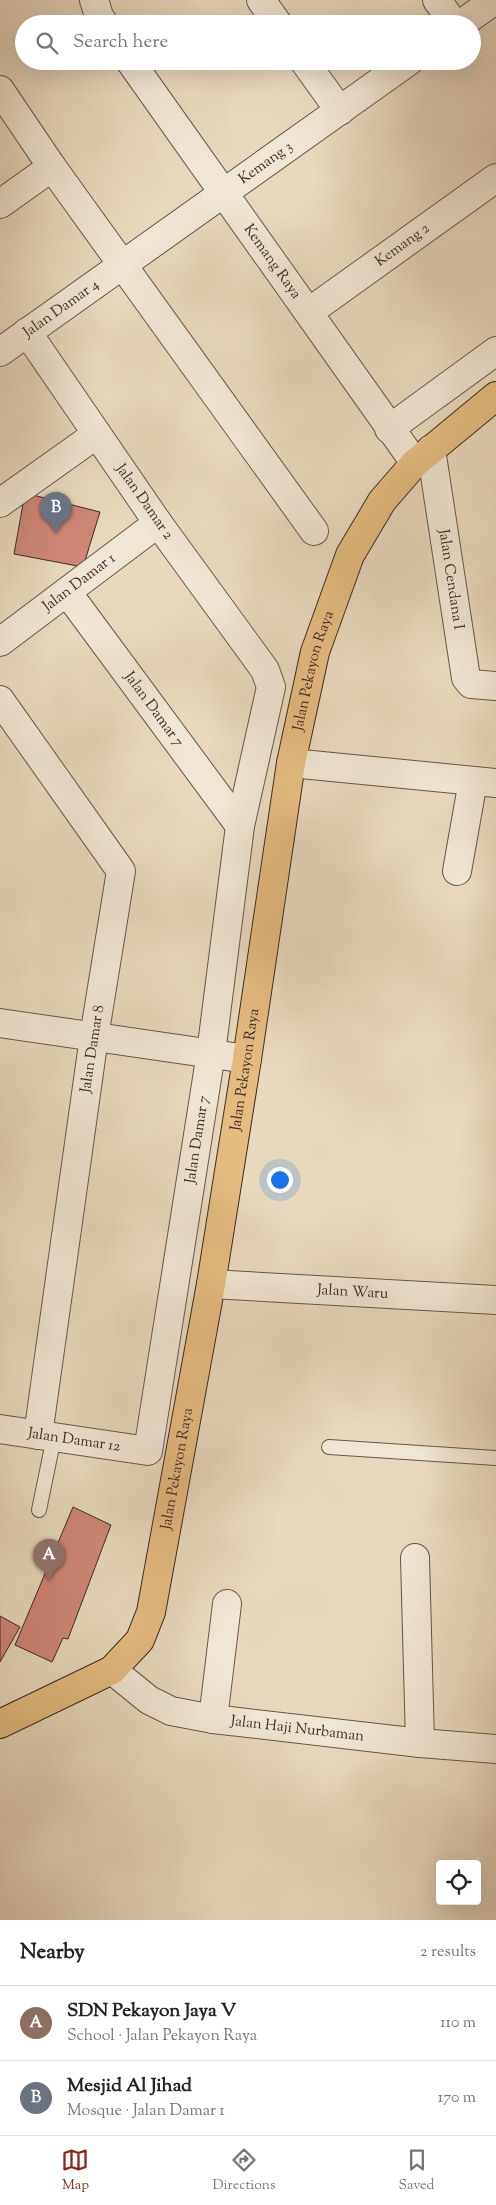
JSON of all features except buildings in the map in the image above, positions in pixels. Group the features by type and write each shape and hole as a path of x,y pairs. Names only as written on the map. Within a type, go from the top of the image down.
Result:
{"main road":[{"name":"Jalan Pekayon Raya","path":"0,1724 112,1670 140,1640 151,1612 211,1284 247,1059 290,763 315,652 350,555 382,501 423,456 496,396"}],"street":[{"path":"94,0 99,15"},
{"path":"261,0 272,15"},
{"path":"437,0 448,15"},
{"path":"474,15 495,0"},
{"name":"Kemang Raya","path":"136,70 222,194 309,312 390,429 423,456"},
{"path":"310,70 340,111"},
{"name":"Kemang 3","path":"123,264 396,70"},
{"path":"0,90 52,167 314,531"},
{"path":"0,204 52,167"},
{"name":"Kemang 2","path":"309,312 496,178"},
{"name":"Jalan Damar 4","path":"0,352 123,264"},
{"name":"Jalan Damar 2","path":"27,332 158,523 265,670"},
{"path":"390,429 496,351"},
{"path":"0,503 96,434"},
{"name":"Jalan Cendana I","path":"423,456 466,678 471,684 496,686"},
{"name":"Jalan Damar 1","path":"0,642 158,523"},
{"name":"Jalan Damar 7","path":"68,592 240,826"},
{"name":"Jalan Damar 7","path":"148,1451 211,1054 240,826 271,688 265,670"},
{"name":"Jalan Damar 8","path":"0,700 121,871 94,1036 46,1436"},
{"path":"290,763 484,782 458,871"},
{"path":"0,1023 247,1059"},
{"name":"Jalan Waru","path":"211,1284 496,1300"},
{"name":"Jalan Damar 12","path":"0,1429 148,1451"},
{"path":"414,1558 420,1743"},
{"path":"213,1719 227,1604"},
{"name":"Jalan Haji Nurbaman","path":"112,1670 149,1700 172,1711 213,1719 420,1743 496,1749"}],"lane":[{"path":"39,1510 46,1436"},
{"path":"330,1447 496,1458"}],"place":[{"name":"Mesjid Al Jihad","path":"56,533"},
{"name":"SDN Pekayon Jaya V","path":"49,1580"}]}
